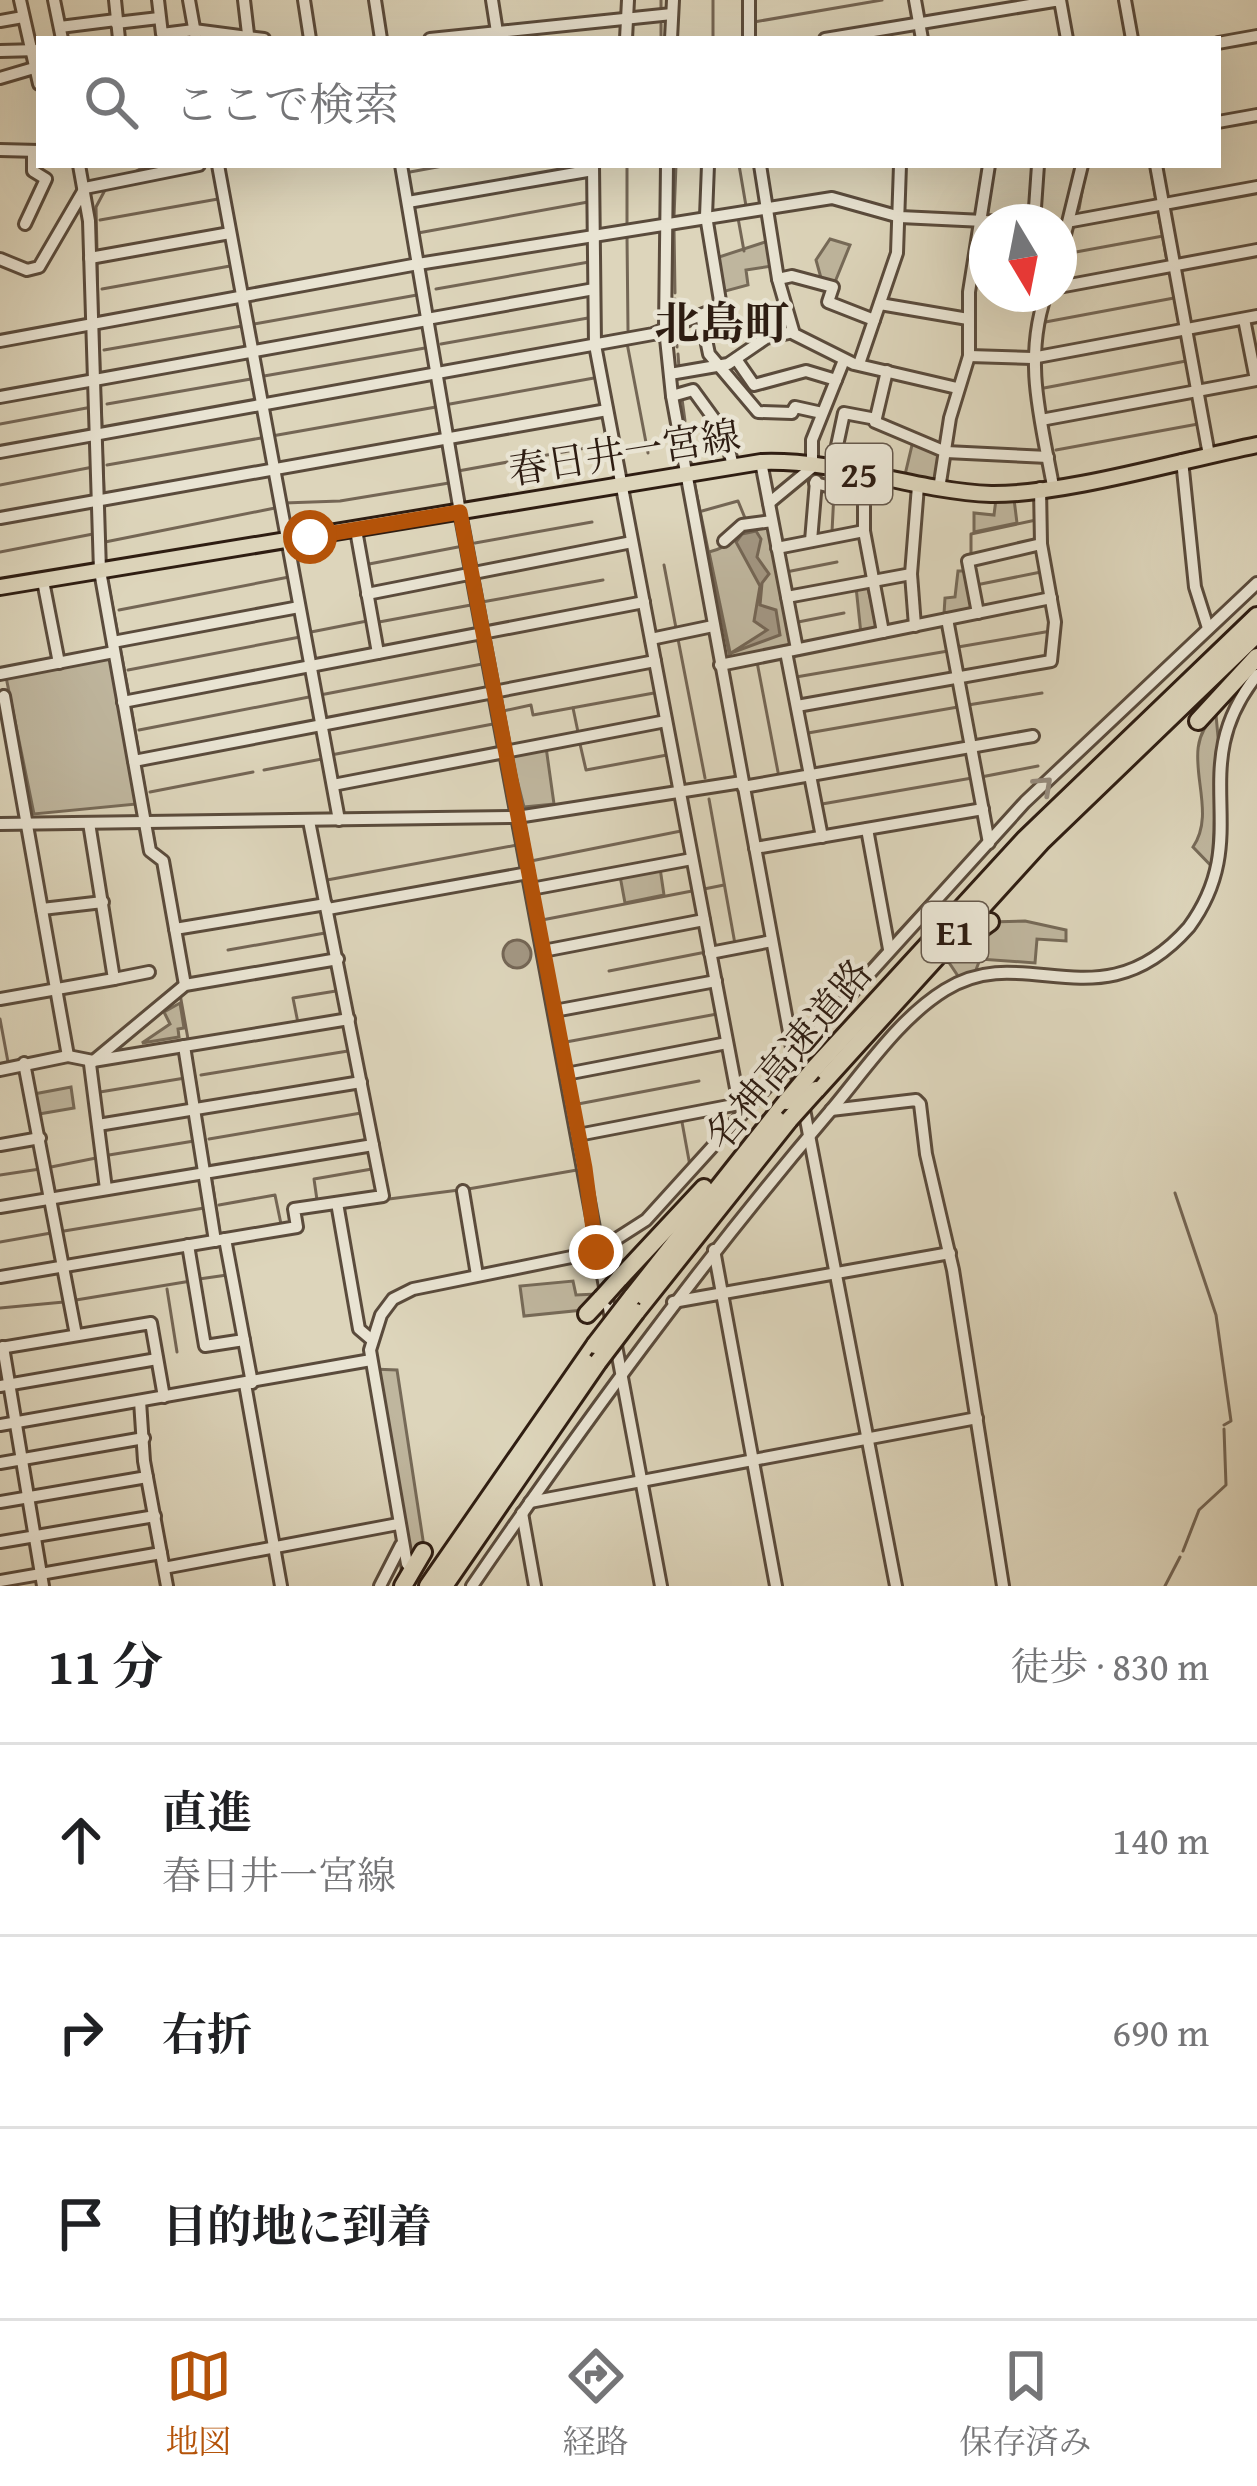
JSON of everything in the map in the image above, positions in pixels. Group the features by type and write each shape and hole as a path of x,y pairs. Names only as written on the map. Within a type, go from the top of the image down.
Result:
{"highway":[{"name":"名神高速道路","path":"428,1586 787,1101 889,1004 1143,723 1257,616"},
{"name":"名神高速道路","path":"634,1305 789,1120 814,1080 1101,773 1257,634"},
{"path":"1204,714 1257,656"},
{"path":"889,1004 990,922"},
{"path":"587,1314 719,1173 740,1161"},
{"name":"名神高速道路","path":"444,1586 597,1354"},
{"path":"404,1573 423,1552"}],"main road":[{"name":"春日井一宮線","path":"0,587 761,462 819,466 917,486 993,494 1257,445"}],"street":[{"path":"20,0 36,74"},
{"path":"54,0 61,33 159,18"},
{"path":"115,0 118,36"},
{"path":"158,0 162,34 254,36"},
{"path":"189,0 195,34"},
{"path":"244,0 248,34"},
{"path":"304,0 310,36"},
{"path":"375,0 381,36"},
{"path":"492,0 496,32"},
{"path":"626,36 628,0"},
{"path":"748,0 749,36"},
{"path":"915,0 921,36"},
{"path":"843,36 1060,0 1066,36"},
{"path":"1129,1 1132,36"},
{"path":"458,36 627,20 672,7"},
{"path":"0,21 23,17"},
{"path":"574,25 576,36"},
{"path":"1221,42 1257,36"},
{"path":"0,51 34,51"},
{"path":"0,78 34,68"},
{"path":"1221,121 1257,115"},
{"path":"0,150 36,151 33,171 46,178 26,224"},
{"path":"80,168 86,188 90,258 100,571 150,851 163,861 184,985"},
{"path":"0,259 27,270 39,267 86,188 185,168"},
{"path":"219,168 339,820"},
{"path":"402,168 471,574 661,1586"},
{"path":"408,202 593,168 595,345 742,1107"},
{"path":"667,168 665,329 684,474 896,1586"},
{"path":"0,452 595,345 665,329 721,308 706,216 708,168"},
{"path":"761,168 778,279 793,332"},
{"path":"859,364 897,253 900,168"},
{"path":"980,204 988,168"},
{"path":"1035,204 1038,168"},
{"path":"1075,204 1081,168"},
{"path":"1157,168 1209,455"},
{"path":"1077,220 1257,187"},
{"path":"0,340 418,264 832,198 900,218 969,219"},
{"path":"90,258 230,233"},
{"path":"1077,284 1257,250"},
{"path":"778,279 792,276 832,286 828,302 874,320"},
{"path":"0,397 594,290"},
{"path":"880,304 968,319"},
{"path":"939,489 943,450 969,356 969,308"},
{"path":"797,706 1051,661 1056,632 1041,544 1048,457 1032,358 1042,312"},
{"path":"701,315 718,367 758,412 792,412 795,407 823,412"},
{"path":"969,356 1032,358 1251,317 1256,380 1041,420"},
{"path":"670,374 718,367 766,338 793,332 844,360 957,388"},
{"path":"736,359 754,385 806,371 836,380"},
{"path":"819,466 812,440 844,360"},
{"path":"876,419 887,371"},
{"path":"672,396 693,390 725,434 733,466"},
{"path":"0,518 607,410"},
{"path":"811,541 819,466 844,413 876,419 943,450 1048,457"},
{"path":"1182,460 1195,587 1208,628"},
{"path":"761,462 787,597 797,706 822,837"},
{"path":"769,503 819,466"},
{"path":"815,483 864,495 864,531 883,632"},
{"path":"915,626 910,574 917,486"},
{"path":"724,541 742,525 772,520"},
{"path":"356,530 378,653"},
{"path":"777,548 864,531"},
{"path":"367,594 632,542"},
{"path":"978,613 968,561 1041,544"},
{"path":"787,597 910,574"},
{"path":"43,580 58,663"},
{"path":"404,1573 371,1360 372,1340 394,1300 426,1286 599,1251 646,1220 742,1107 989,843 1257,583"},
{"path":"720,665 1051,598"},
{"path":"123,702 644,602"},
{"path":"68,1056 0,673 298,607"},
{"path":"947,619 989,843"},
{"path":"651,639 713,626"},
{"path":"134,761 655,661"},
{"path":"472,1586 673,1302 831,1110 926,1004 949,987 998,976 1095,980 1126,974 1155,959 1186,931 1216,890 1226,863 1222,743 1240,696 1257,675"},
{"path":"332,785 666,721"},
{"path":"0,824 517,818 810,776 1033,736"},
{"path":"754,848 983,809"},
{"path":"0,1277 297,1227 294,1209 383,1196 309,821"},
{"path":"89,823 114,979"},
{"path":"867,829 890,949"},
{"path":"531,889 692,859"},
{"path":"175,929 528,873"},
{"path":"42,909 103,902"},
{"path":"543,951 704,920"},
{"path":"710,952 772,941"},
{"path":"93,1061 184,985 338,959"},
{"path":"0,999 149,972"},
{"path":"554,1011 716,982"},
{"path":"0,1070 68,1056 93,1061 349,1018"},
{"path":"566,1074 727,1043"},
{"path":"184,1046 204,1173 244,1340 281,1586"},
{"path":"93,1061 106,1190"},
{"path":"24,1064 76,1335"},
{"path":"98,1126 361,1082"},
{"path":"831,1110 916,1100 920,1104 950,1253 1003,1584 984,1586"},
{"path":"578,1136 742,1107"},
{"path":"0,1145 40,1138"},
{"path":"0,1207 373,1145"},
{"path":"463,1191 477,1275"},
{"path":"337,1203 358,1329 372,1340"},
{"path":"188,1245 205,1346 244,1340"},
{"path":"714,1250 776,1586"},
{"path":"673,1302 950,1253"},
{"path":"42,1580 15,1422 4,1385 1,1347 151,1322 164,1397"},
{"path":"4,1385 158,1359"},
{"path":"0,1424 371,1360"},
{"path":"140,1401 147,1477 167,1586"},
{"path":"530,1502 977,1418"},
{"path":"0,1463 144,1438"},
{"path":"0,1502 147,1477"},
{"path":"522,1513 536,1586"},
{"path":"0,1542 154,1516"},
{"path":"164,1568 398,1524"},
{"path":"380,1586 402,1547"},
{"path":"0,1581 42,1580 161,1552"}],"shaded area":[{"path":"830,239 850,245 835,282 821,278 816,260"},
{"path":"768,241 772,266 746,270 748,285 722,292 716,258"},
{"path":"913,441 942,451 937,484 904,479"},
{"path":"996,499 1014,499 1017,523 974,532 974,513 994,515"},
{"path":"770,523 793,645 731,657 709,552"},
{"path":"756,531 761,539 757,557 769,574 762,583 760,605 776,610 780,635 731,653 767,630 754,621 760,586 736,542 742,534"},
{"path":"958,571 966,571 973,609 944,614 945,598 955,597"},
{"path":"867,585 878,629 861,634 856,587"},
{"path":"111,657 137,804 34,814 6,677"},
{"path":"1216,715 1226,823 1219,874 1193,847 1202,814 1199,745"},
{"path":"546,747 554,804 524,807 511,756"},
{"path":"660,868 664,895 625,903 620,876"},
{"path":"1025,921 1066,930 1066,941 1037,939 1035,963 980,959 973,978 962,982 944,955 990,922"},
{"path":"517,940 527,944 531,954 527,964 517,968 507,964 503,954 507,944"},
{"path":"180,1003 184,1028 178,1029 179,1037 142,1043 170,1024 164,1012"},
{"path":"71,1087 74,1108 39,1114 34,1094"},
{"path":"573,1281 576,1295 598,1294 583,1310 524,1316 520,1286"},
{"path":"372,1369 397,1370 423,1540 423,1552 401,1586 401,1545"}],"waterway":[{"path":"661,0 661,9"},
{"path":"713,0 713,36"},
{"path":"754,22 882,0"},
{"path":"910,0 912,15"},
{"path":"1119,0 1125,36"},
{"path":"661,24 661,36"},
{"path":"133,173 142,168"},
{"path":"410,172 432,168"},
{"path":"627,168 627,224"},
{"path":"674,217 676,168"},
{"path":"740,168 746,206"},
{"path":"1150,168 1151,172"},
{"path":"1079,209 1086,170"},
{"path":"1152,177 1156,200"},
{"path":"97,251 96,207 105,190"},
{"path":"100,220 218,199"},
{"path":"422,257 418,233 588,202"},
{"path":"1158,211 1167,261"},
{"path":"738,218 744,251"},
{"path":"674,229 675,293"},
{"path":"627,236 628,330"},
{"path":"1077,252 1163,236"},
{"path":"97,261 98,313"},
{"path":"436,289 589,262"},
{"path":"102,289 230,266"},
{"path":"425,273 431,312"},
{"path":"1170,273 1179,324"},
{"path":"254,324 417,295"},
{"path":"1040,323 1174,298"},
{"path":"675,299 675,317"},
{"path":"441,344 588,318"},
{"path":"433,324 438,352"},
{"path":"104,350 242,326"},
{"path":"99,328 100,372"},
{"path":"676,331 677,347"},
{"path":"1181,336 1191,385"},
{"path":"627,343 648,453"},
{"path":"264,376 425,348"},
{"path":"678,354 679,368"},
{"path":"1044,388 1186,361"},
{"path":"450,404 594,378"},
{"path":"107,404 251,379"},
{"path":"100,382 102,427"},
{"path":"1193,397 1202,447"},
{"path":"682,399 685,421"},
{"path":"0,424 92,407"},
{"path":"272,436 436,407"},
{"path":"1056,450 1198,424"},
{"path":"686,428 687,433"},
{"path":"107,465 261,438"},
{"path":"102,440 104,492"},
{"path":"688,440 691,463"},
{"path":"458,471 608,444"},
{"path":"0,485 93,467"},
{"path":"694,481 730,658"},
{"path":"284,503 340,501 449,483"},
{"path":"832,532 834,492"},
{"path":"702,511 738,501 745,518"},
{"path":"104,505 105,560"},
{"path":"105,542 275,508"},
{"path":"971,553 971,534 1036,520"},
{"path":"475,543 592,522"},
{"path":"0,552 93,534"},
{"path":"369,564 458,547"},
{"path":"786,572 837,562"},
{"path":"664,565 676,628"},
{"path":"976,585 1041,572"},
{"path":"107,576 118,635"},
{"path":"119,610 289,577"},
{"path":"482,602 603,580"},
{"path":"379,622 471,605"},
{"path":"798,622 844,613"},
{"path":"311,632 367,621"},
{"path":"958,647 1051,631"},
{"path":"128,670 300,637"},
{"path":"678,639 705,778"},
{"path":"120,647 129,695"},
{"path":"796,677 948,651"},
{"path":"757,662 778,772"},
{"path":"320,695 482,664"},
{"path":"503,711 531,705 533,715 654,693"},
{"path":"968,705 1042,693"},
{"path":"139,730 309,697"},
{"path":"131,706 139,754"},
{"path":"808,733 958,707"},
{"path":"573,708 578,732"},
{"path":"331,755 493,724"},
{"path":"580,744 586,770 667,755"},
{"path":"264,770 322,759"},
{"path":"141,766 149,812"},
{"path":"981,777 1038,766"},
{"path":"150,792 253,772"},
{"path":"822,804 972,778"},
{"path":"709,799 735,944"},
{"path":"531,861 681,831"},
{"path":"153,833 156,852"},
{"path":"896,934 981,843"},
{"path":"327,880 517,845"},
{"path":"704,889 724,885"},
{"path":"542,920 692,891"},
{"path":"166,910 179,983"},
{"path":"228,950 325,933"},
{"path":"806,1035 884,947"},
{"path":"609,971 706,952"},
{"path":"717,958 738,953"},
{"path":"298,1023 293,998 336,991"},
{"path":"180,994 188,1039"},
{"path":"566,1042 717,1014"},
{"path":"0,1019 8,1062"},
{"path":"201,1075 348,1051"},
{"path":"191,1053 199,1102"},
{"path":"745,1101 781,1062"},
{"path":"100,1092 185,1078"},
{"path":"578,1104 699,1081"},
{"path":"209,1139 361,1113"},
{"path":"717,1134 735,1113"},
{"path":"201,1116 209,1165"},
{"path":"682,1122 690,1166"},
{"path":"109,1155 194,1141"},
{"path":"51,1167 96,1158"},
{"path":"0,1175 40,1169"},
{"path":"317,1200 314,1179 372,1169"},
{"path":"468,1189 577,1170"},
{"path":"212,1181 220,1234"},
{"path":"389,1199 459,1190"},
{"path":"1175,1193 1216,1315 1231,1421 1224,1425"},
{"path":"219,1205 275,1195 281,1224 292,1222"},
{"path":"64,1231 204,1208"},
{"path":"0,1242 51,1233"},
{"path":"199,1279 227,1275"},
{"path":"76,1300 191,1281"},
{"path":"167,1289 177,1352"},
{"path":"0,1308 64,1302"},
{"path":"1183,1551 1199,1510 1226,1485 1224,1429"},
{"path":"1165,1586 1180,1557"}],"district":[{"name":"北島町","path":"722,323"}],"route":[{"path":"310,537 460,512 585,1168 596,1252"}]}
